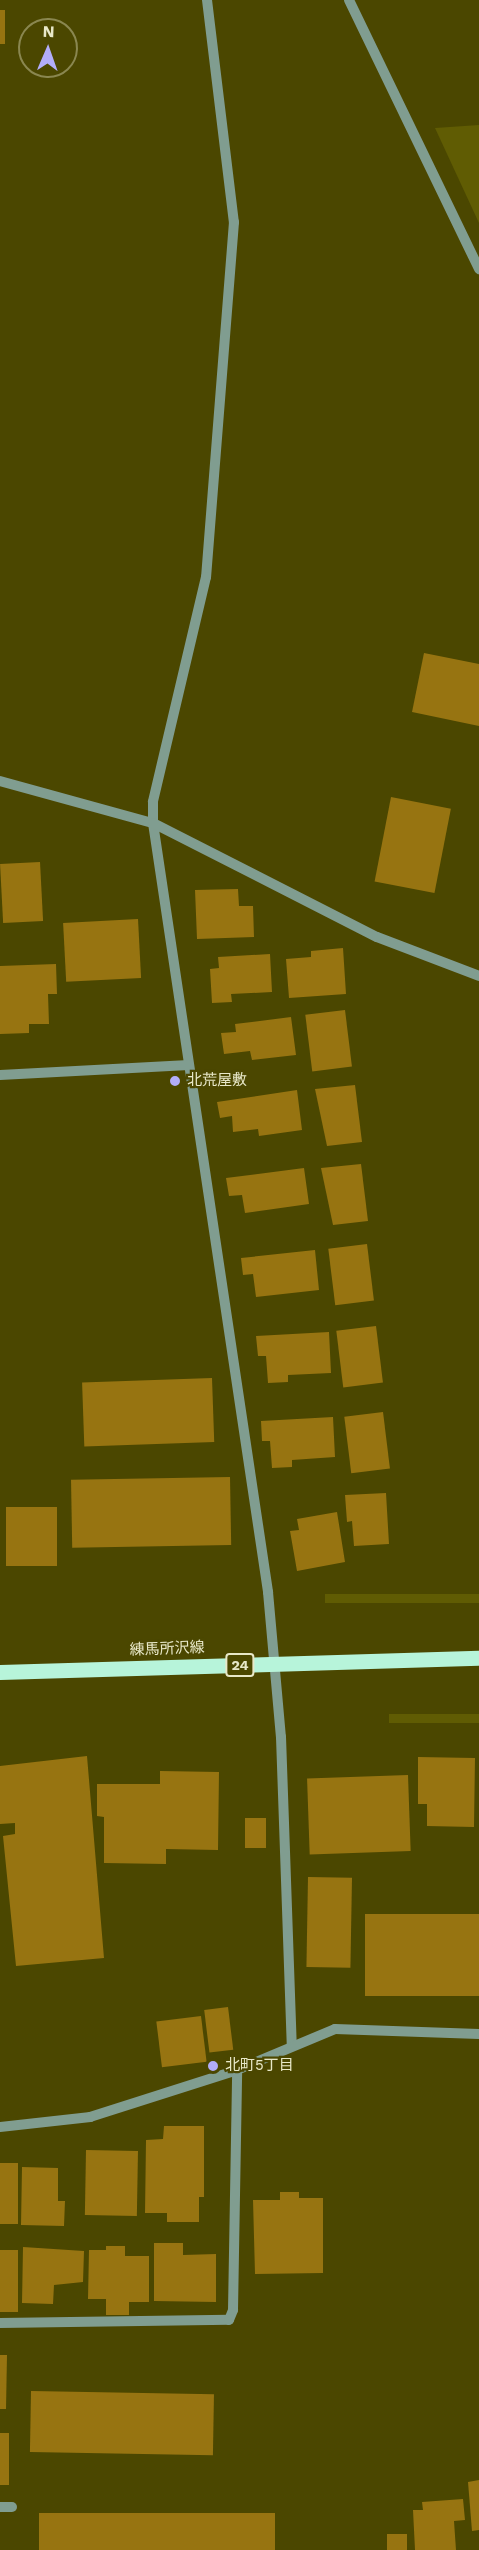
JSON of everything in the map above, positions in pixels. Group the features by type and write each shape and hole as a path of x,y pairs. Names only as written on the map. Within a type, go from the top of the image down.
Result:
{"main road":[{"name":"練馬所沢線","path":"0,1672 479,1658"}],"street":[{"path":"207,0 234,222 206,577 153,802 153,823 276,1664 292,2045"},
{"path":"349,0 479,269"},
{"path":"0,781 153,823 377,937 479,976"},
{"path":"0,1075 189,1065"},
{"path":"0,2127 90,2117 237,2070 292,2045 335,2029 479,2034"},
{"path":"0,2323 229,2320 233,2310 237,2070"},
{"path":"0,2507 12,2507"}],"shaded area":[{"path":"479,125 479,223 435,128"},
{"path":"325,1594 479,1594 479,1603 325,1603"},
{"path":"389,1714 479,1714 479,1723 389,1723"}],"building":[{"path":"0,10 5,10 5,44 0,44"},
{"path":"424,653 479,664 479,726 412,712"},
{"path":"391,797 451,809 434,893 375,881"},
{"path":"40,862 43,921 3,923 0,864"},
{"path":"238,889 239,906 253,906 254,937 197,939 195,890"},
{"path":"138,919 141,978 66,982 63,923"},
{"path":"343,948 346,994 289,998 286,959 311,957 311,951"},
{"path":"270,954 272,992 231,994 232,1002 212,1003 210,969 219,968 218,957"},
{"path":"56,964 57,994 48,994 49,1024 29,1024 29,1033 0,1034 0,966"},
{"path":"345,1010 352,1067 312,1071 305,1015"},
{"path":"291,1017 296,1055 252,1060 250,1051 224,1054 221,1033 236,1032 235,1024"},
{"path":"355,1085 362,1142 327,1146 315,1089"},
{"path":"297,1090 302,1130 259,1136 258,1129 233,1132 232,1116 220,1118 217,1102"},
{"path":"361,1164 368,1221 333,1225 321,1168"},
{"path":"304,1168 309,1204 245,1213 242,1195 229,1196 226,1178"},
{"path":"367,1244 374,1301 335,1305 328,1249"},
{"path":"315,1250 319,1290 256,1297 253,1274 243,1275 241,1258"},
{"path":"376,1326 383,1383 343,1387 336,1331"},
{"path":"329,1332 331,1373 288,1375 288,1382 268,1383 266,1356 258,1356 256,1336"},
{"path":"212,1378 214,1442 84,1446 82,1383"},
{"path":"383,1412 390,1469 351,1473 344,1417"},
{"path":"333,1417 335,1457 292,1460 292,1467 272,1468 270,1441 262,1441 261,1421"},
{"path":"230,1477 231,1545 72,1548 71,1480"},
{"path":"386,1493 389,1544 354,1546 352,1521 347,1522 345,1495"},
{"path":"6,1507 57,1507 57,1566 6,1566"},
{"path":"337,1512 345,1562 297,1571 290,1531 299,1530 297,1519"},
{"path":"87,1756 104,1958 16,1966 3,1836 15,1834 15,1823 0,1824 0,1766"},
{"path":"418,1757 475,1758 474,1827 427,1826 427,1804 418,1804"},
{"path":"160,1771 219,1772 218,1850 166,1849 166,1864 104,1863 104,1817 97,1816 97,1784 160,1784"},
{"path":"408,1775 411,1851 310,1854 307,1779"},
{"path":"245,1818 266,1818 266,1848 245,1848"},
{"path":"308,1877 352,1878 350,1968 306,1967"},
{"path":"365,1914 479,1914 479,1996 365,1996"},
{"path":"228,2007 233,2050 209,2053 204,2010"},
{"path":"201,2016 207,2062 162,2067 156,2021"},
{"path":"164,2126 204,2126 204,2197 199,2197 199,2222 167,2222 167,2213 145,2213 146,2140 163,2139"},
{"path":"86,2150 138,2151 137,2216 85,2215"},
{"path":"0,2163 18,2163 18,2224 0,2224"},
{"path":"22,2167 58,2168 58,2201 65,2201 64,2226 21,2225"},
{"path":"280,2192 299,2192 299,2198 323,2198 323,2273 255,2274 253,2200 280,2200"},
{"path":"154,2243 183,2243 183,2255 216,2254 216,2302 154,2301"},
{"path":"106,2246 125,2246 125,2256 149,2256 149,2302 129,2302 129,2315 106,2315 106,2299 88,2299 89,2250 106,2250"},
{"path":"23,2247 84,2251 83,2282 54,2285 53,2304 22,2303"},
{"path":"0,2250 18,2250 18,2312 0,2312"},
{"path":"0,2355 7,2355 6,2409 0,2409"},
{"path":"31,2391 214,2394 213,2455 30,2452"},
{"path":"0,2433 9,2433 9,2485 0,2485"},
{"path":"479,2480 479,2530 472,2531 468,2482"},
{"path":"463,2499 465,2520 454,2521 456,2550 415,2550 413,2510 423,2510 422,2502"},
{"path":"39,2513 275,2513 275,2550 39,2550"},
{"path":"387,2534 407,2534 407,2550 387,2550"}],"place":[{"name":"北荒屋敷","path":"175,1081"},
{"name":"北町5丁目","path":"213,2066"}]}
